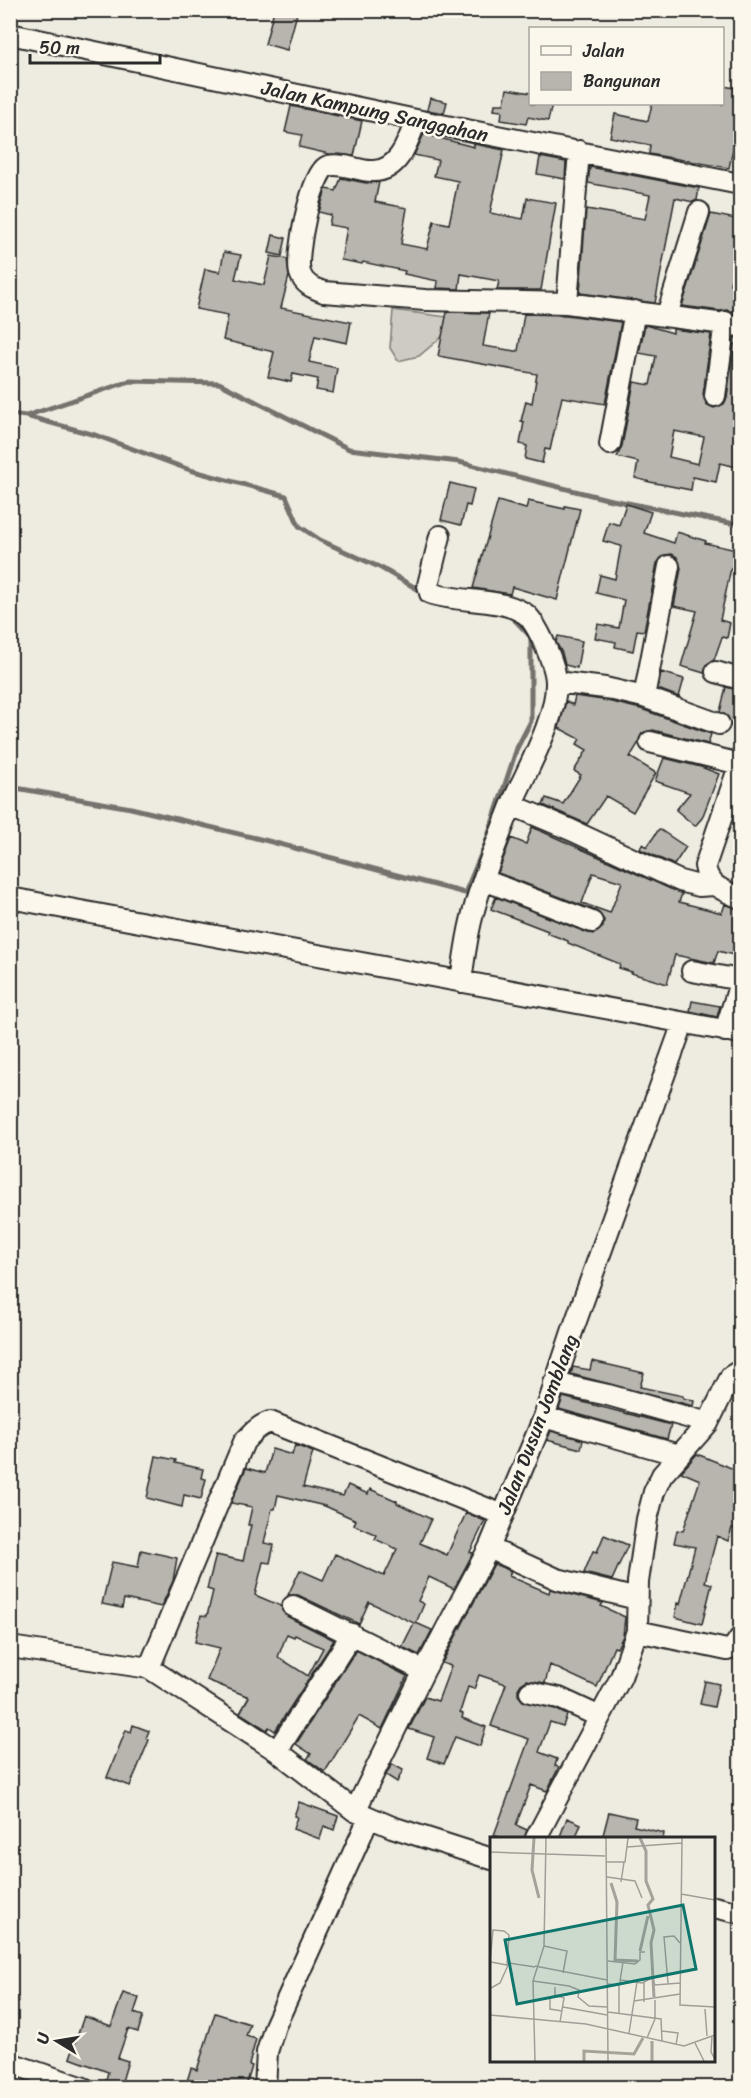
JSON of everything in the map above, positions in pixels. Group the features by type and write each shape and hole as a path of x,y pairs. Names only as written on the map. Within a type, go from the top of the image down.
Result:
{"street":[{"name":"Jalan Kampung Sanggahan","path":"10,34 416,120 741,184"},
{"path":"416,120 401,153 391,166 383,171 330,165 324,168 311,198 299,259 300,273 304,282 324,292 407,299 567,303 733,324 715,396"},
{"path":"567,303 579,151"},
{"path":"667,315 699,212"},
{"path":"610,444 635,311"},
{"path":"440,536 428,585 430,593 502,606 525,613 533,622 553,668 556,682 547,724 512,805 474,908 461,982"},
{"path":"644,697 669,566"},
{"path":"716,672 741,679"},
{"path":"556,682 605,688 644,697 719,724"},
{"path":"650,742 740,763 705,866 706,876 714,885 741,898"},
{"path":"512,805 572,830 680,881 699,886 714,885"},
{"path":"484,880 592,922"},
{"path":"10,898 733,1032 741,981 692,971"},
{"name":"Jalan Dusun Jomblang","path":"265,2088 267,2052 275,2026 362,1814 424,1671 489,1548 544,1417 554,1383 683,1023"},
{"path":"537,1837 621,1677 637,1631 638,1582 647,1519 654,1492 662,1475 708,1423 731,1376 741,1373"},
{"path":"554,1383 608,1395 708,1423"},
{"path":"544,1417 679,1455"},
{"path":"149,1668 244,1442 263,1424 270,1422 503,1515"},
{"path":"489,1548 557,1579 637,1599"},
{"path":"293,1605 424,1671"},
{"path":"637,1631 727,1650 733,1648 741,1638"},
{"path":"278,1751 352,1634"},
{"path":"10,1647 149,1668 278,1751 362,1814 490,1858"},
{"path":"530,1692 559,1698 600,1718"},
{"path":"715,1907 741,1913"},
{"path":"10,2063 84,2088"}],"shaded area":[{"path":"393,310 463,319 419,356 398,361 390,348"}],"building":[{"path":"274,10 298,10 287,50 265,44"},
{"path":"724,86 741,89 741,111 729,168 649,154 650,145 610,137 615,114 648,121 652,105 724,105"},
{"path":"507,89 529,93 529,105 552,105 548,121 528,117 526,124 501,120 502,111 494,110 495,104 504,104"},
{"path":"430,98 447,102 444,113 427,110"},
{"path":"291,106 362,121 354,156 329,154 299,147 302,135 285,132"},
{"path":"424,134 474,147 474,144 504,150 490,213 523,219 527,198 556,203 541,290 497,290 499,281 461,274 459,289 437,288 438,281 404,274 405,271 341,260 347,228 329,225 331,215 319,212 326,189 336,191 341,178 366,183 379,182 375,202 407,208 401,244 427,249 434,221 449,224 458,181 434,176 438,160 414,155"},
{"path":"540,157 566,162 565,179 537,174"},
{"path":"590,167 699,188 697,200 693,202 675,198 655,303 580,293 586,209 645,219 650,195 588,183"},
{"path":"711,214 741,220 741,239 730,284 741,286 741,314 727,310 682,306"},
{"path":"273,235 286,238 282,256 269,253"},
{"path":"224,252 241,255 235,279 264,285 271,256 287,259 289,276 281,308 351,322 347,343 315,336 309,362 337,368 333,393 316,390 318,379 293,374 291,382 268,377 274,352 223,340 228,315 196,309 205,269 220,272"},
{"path":"447,312 489,313 483,346 515,351 518,351 524,314 566,315 621,322 605,404 562,397 550,450 545,449 542,463 525,459 527,446 520,444 524,422 521,421 526,401 532,403 537,374 438,356"},
{"path":"645,325 673,333 673,329 711,334 703,395 707,405 714,408 724,404 727,398 735,337 741,338 741,468 720,463 716,482 693,477 691,490 635,478 638,462 617,457 622,446 634,382 650,385 656,356 639,353","holes":["674,431 704,437 698,464 669,457"]},
{"path":"450,483 474,489 470,506 466,505 461,525 441,520"},
{"path":"498,501 526,509 528,501 565,509 565,506 580,509 557,600 512,587 510,594 473,588"},
{"path":"626,504 651,512 644,533 674,543 677,532 706,541 705,543 741,551 741,570 731,568 720,620 730,623 727,638 722,637 714,660 707,664 704,673 681,666 697,611 674,606 681,568 677,557 672,554 665,555 657,563 644,631 637,630 633,651 615,647 616,642 595,638 598,624 619,628 624,600 596,593 600,575 615,579 621,546 603,541 609,522 619,525"},
{"path":"558,636 582,641 577,668 565,665 556,642"},
{"path":"661,672 684,679 679,697 658,689"},
{"path":"726,687 741,691 741,729 731,726 728,717 720,712"},
{"path":"575,696 641,709 711,734 708,744 653,730 642,733 630,757 656,773 633,812 606,796 587,824 543,805 546,798 563,804 581,775 574,771 587,750 577,744 580,739 559,728 566,701 573,705"},
{"path":"664,758 719,774 702,818 695,826 676,810 690,793 655,781"},
{"path":"532,827 682,894 679,902 722,913 725,904 741,910 741,957 718,951 714,963 675,955 667,984 619,968 620,964 568,943 568,941 547,933 548,931 491,909 496,897 588,933 594,934 603,927 604,920 596,911 498,873 511,838 526,844","holes":["593,873 622,882 610,913 582,903"]},
{"path":"659,829 686,847 674,865 640,849 642,844 647,847"},
{"path":"692,1001 720,1006 717,1017 690,1011"},
{"path":"592,1361 644,1373 640,1387 683,1396 683,1398 694,1401 693,1406 571,1374 573,1367 590,1370"},
{"path":"563,1397 671,1425 667,1439 559,1409"},
{"path":"551,1431 583,1440 581,1449 547,1440"},
{"path":"295,1445 313,1452 303,1487 343,1496 348,1485 368,1494 370,1489 431,1519 420,1543 447,1555 466,1513 485,1521 470,1552 473,1553 454,1589 429,1577 418,1601 424,1604 416,1623 432,1630 419,1655 402,1647 414,1623 369,1602 359,1624 298,1595 288,1595 300,1570 323,1580 335,1554 384,1576 397,1549 375,1539 377,1535 354,1525 356,1520 325,1506 278,1495 275,1509 272,1509 264,1543 274,1545 270,1563 263,1562 255,1595 281,1606 288,1617 334,1640 275,1731 269,1727 267,1730 240,1713 249,1697 207,1680 220,1648 195,1642 201,1615 207,1616 213,1591 207,1589 216,1555 243,1561 251,1525 248,1525 252,1507 231,1503 246,1468 265,1473 272,1449 292,1455","holes":["287,1634 294,1637 295,1635 323,1648 308,1676 278,1657"]},
{"path":"697,1454 741,1472 741,1497 735,1511 741,1513 741,1531 732,1528 728,1541 717,1536 705,1582 712,1584 702,1624 675,1617 695,1547 674,1543 677,1530 683,1531 700,1480 681,1472"},
{"path":"156,1456 203,1469 201,1478 206,1479 201,1499 184,1495 182,1507 147,1498"},
{"path":"604,1535 628,1545 612,1580 584,1573 593,1551 597,1552"},
{"path":"141,1550 177,1558 173,1581 161,1607 124,1599 122,1608 102,1604 112,1562 138,1567"},
{"path":"494,1564 511,1571 509,1576 549,1593 550,1589 603,1603 601,1606 625,1617 623,1636 617,1648 614,1647 597,1687 550,1665 545,1683 527,1680 518,1689 518,1695 523,1701 555,1709 567,1715 563,1726 550,1722 539,1752 557,1759 555,1766 559,1767 547,1791 531,1785 516,1825 527,1830 525,1837 494,1835 529,1739 491,1726 506,1684 479,1675 474,1689 468,1687 460,1712 463,1714 462,1718 486,1727 480,1746 455,1737 444,1764 427,1758 434,1737 409,1729 425,1697 438,1701 451,1666 442,1663"},
{"path":"356,1650 407,1676 382,1729 359,1716 325,1772 307,1759 311,1754 296,1744"},
{"path":"705,1681 719,1684 714,1707 700,1704"},
{"path":"133,1725 149,1731 146,1738 149,1740 130,1786 107,1777 126,1730 131,1732"},
{"path":"392,1764 403,1770 397,1782 386,1775"},
{"path":"299,1802 338,1816 334,1830 324,1826 320,1839 293,1829 297,1817 294,1816"},
{"path":"609,1812 636,1818 634,1826 664,1833 663,1837 603,1837"},
{"path":"567,1818 581,1824 576,1837 560,1837"},
{"path":"123,1993 139,1998 134,2013 143,2016 138,2032 128,2029 118,2058 128,2061 120,2088 104,2088 108,2072 70,2058 84,2016 111,2026"},
{"path":"215,2013 250,2024 246,2036 256,2039 247,2083 244,2088 185,2088 191,2068 197,2070"}],"waterway":[{"path":"10,414 26,416 130,381 219,383 349,449 459,462 607,499 740,525"},
{"path":"26,416 95,435 190,470 286,496 299,526 320,540 381,568 426,594"},
{"path":"10,787 131,808 268,841 465,893 485,845 517,748 531,721 531,637 510,615"}]}
